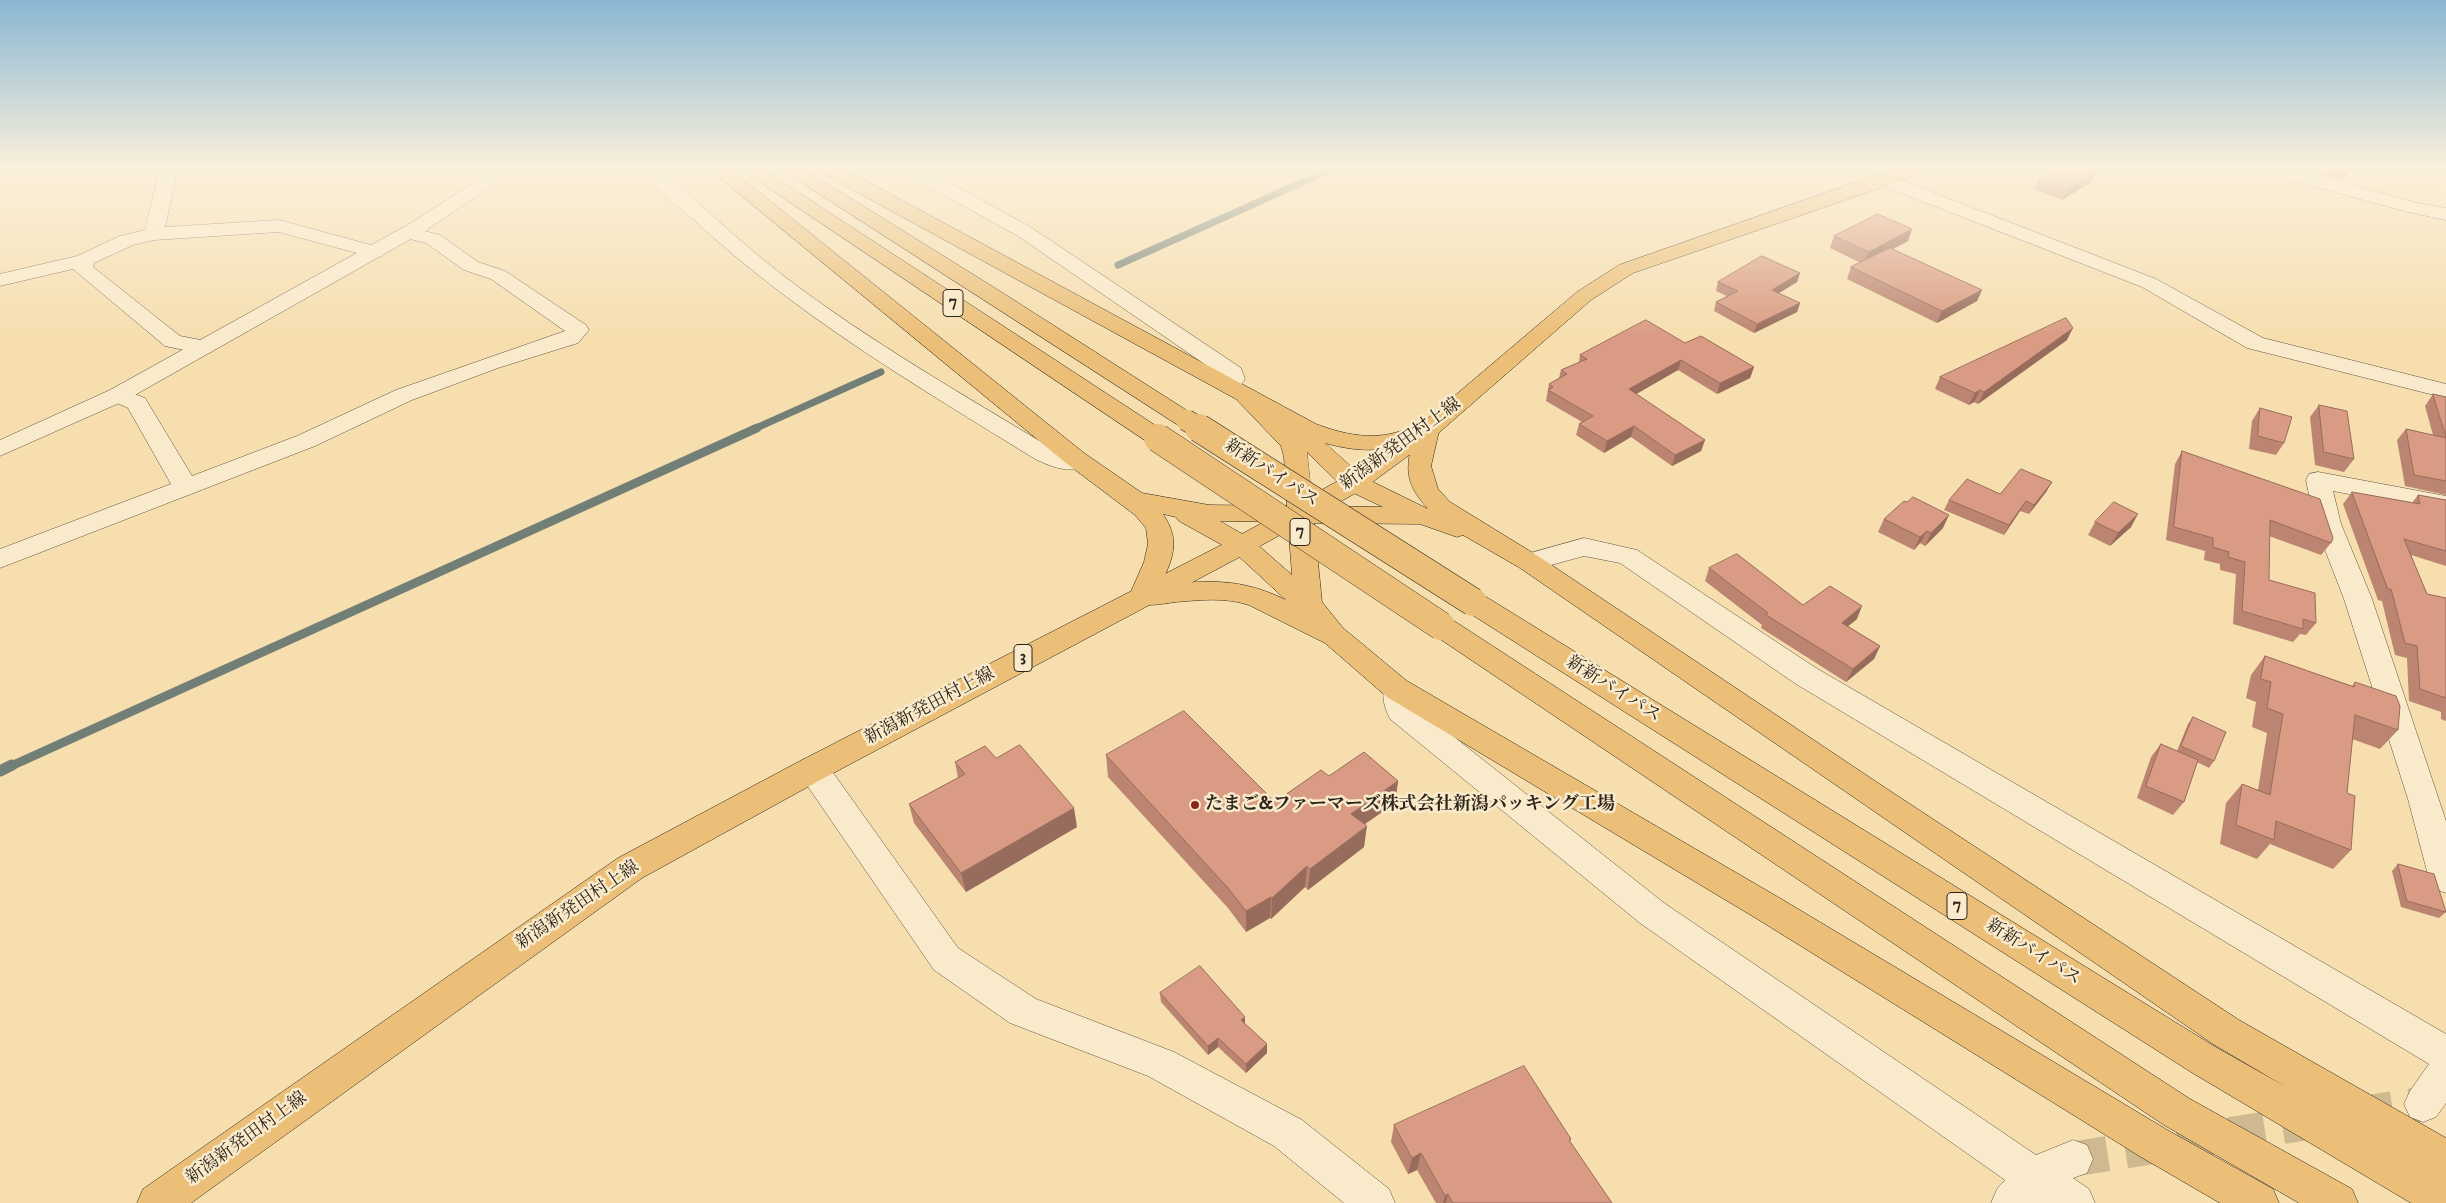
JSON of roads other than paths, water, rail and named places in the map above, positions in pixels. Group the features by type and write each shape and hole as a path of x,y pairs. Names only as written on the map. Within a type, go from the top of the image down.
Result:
{"main road":[{"path":"789,224 1080,462 1151,515 1160,528 1162,540 1143,596 1203,590 1239,592 1259,598 1335,636"},
{"name":"新新バイパス","path":"833,224 2177,1112 2338,1203"},
{"name":"新新バイパス","path":"878,224 1473,602 2204,1060 2446,1202"},
{"path":"930,224 1236,389 1283,417 1321,434 1360,443 1388,442 1427,431 1419,466 1426,491 1441,508 1485,538 1529,562 1873,796 2226,1032 2446,1160"},
{"name":"新潟新発田村上線","path":"157,1203 630,868 813,769 1242,545 1354,483 1427,431 1584,296 1626,269 1757,224"},
{"path":"1236,389 1292,444 1296,457 1308,604"},
{"path":"1283,417 1354,483 1422,516 1485,538"},
{"path":"1132,499 1173,508 1209,513 1422,516"},
{"path":"1173,508 1206,523 1242,545 1308,604 1335,636 1397,689 1771,910 2155,1144 2259,1203"}],"street":[{"path":"154,234 156,224"},
{"path":"0,449 118,395 423,224"},
{"path":"710,224 744,254 830,318 924,381 1044,454 1063,463 1080,462"},
{"path":"1011,224 1098,280 1233,373 1236,389"},
{"path":"1998,224 2149,283 2255,343 2446,391"},
{"path":"0,280 84,260 127,240 154,234 279,226 375,252"},
{"path":"0,559 306,441 404,394 490,363 570,338 578,330 498,275 471,266 433,239 409,233"},
{"path":"84,260 83,269 174,341 203,347"},
{"path":"118,395 137,403 186,488"},
{"path":"2446,504 2318,480 2328,524 2358,599 2424,799 2446,879"},
{"path":"1529,562 1584,547 1628,556 1806,676 2446,1054"},
{"path":"1397,689 1401,711 1652,913 2023,1190 2075,1203"},
{"path":"813,769 946,959 1023,1011 1162,1064 1288,1133 1375,1203"},
{"path":"2423,1104 2446,1071"},
{"path":"2023,1190 2056,1164 2073,1159"}],"waterway":[{"path":"1118,265 1209,224"},
{"path":"754,429 881,372"},
{"path":"9,767 757,428"},
{"path":"0,771 12,765"}],"tunnel":[{"path":"2358,1114 2423,1104"},
{"path":"2073,1159 2318,1121"}],"place":[{"name":"たまご&ファーマーズ株式会社新潟パッキング工場","path":"1195,805"}]}
